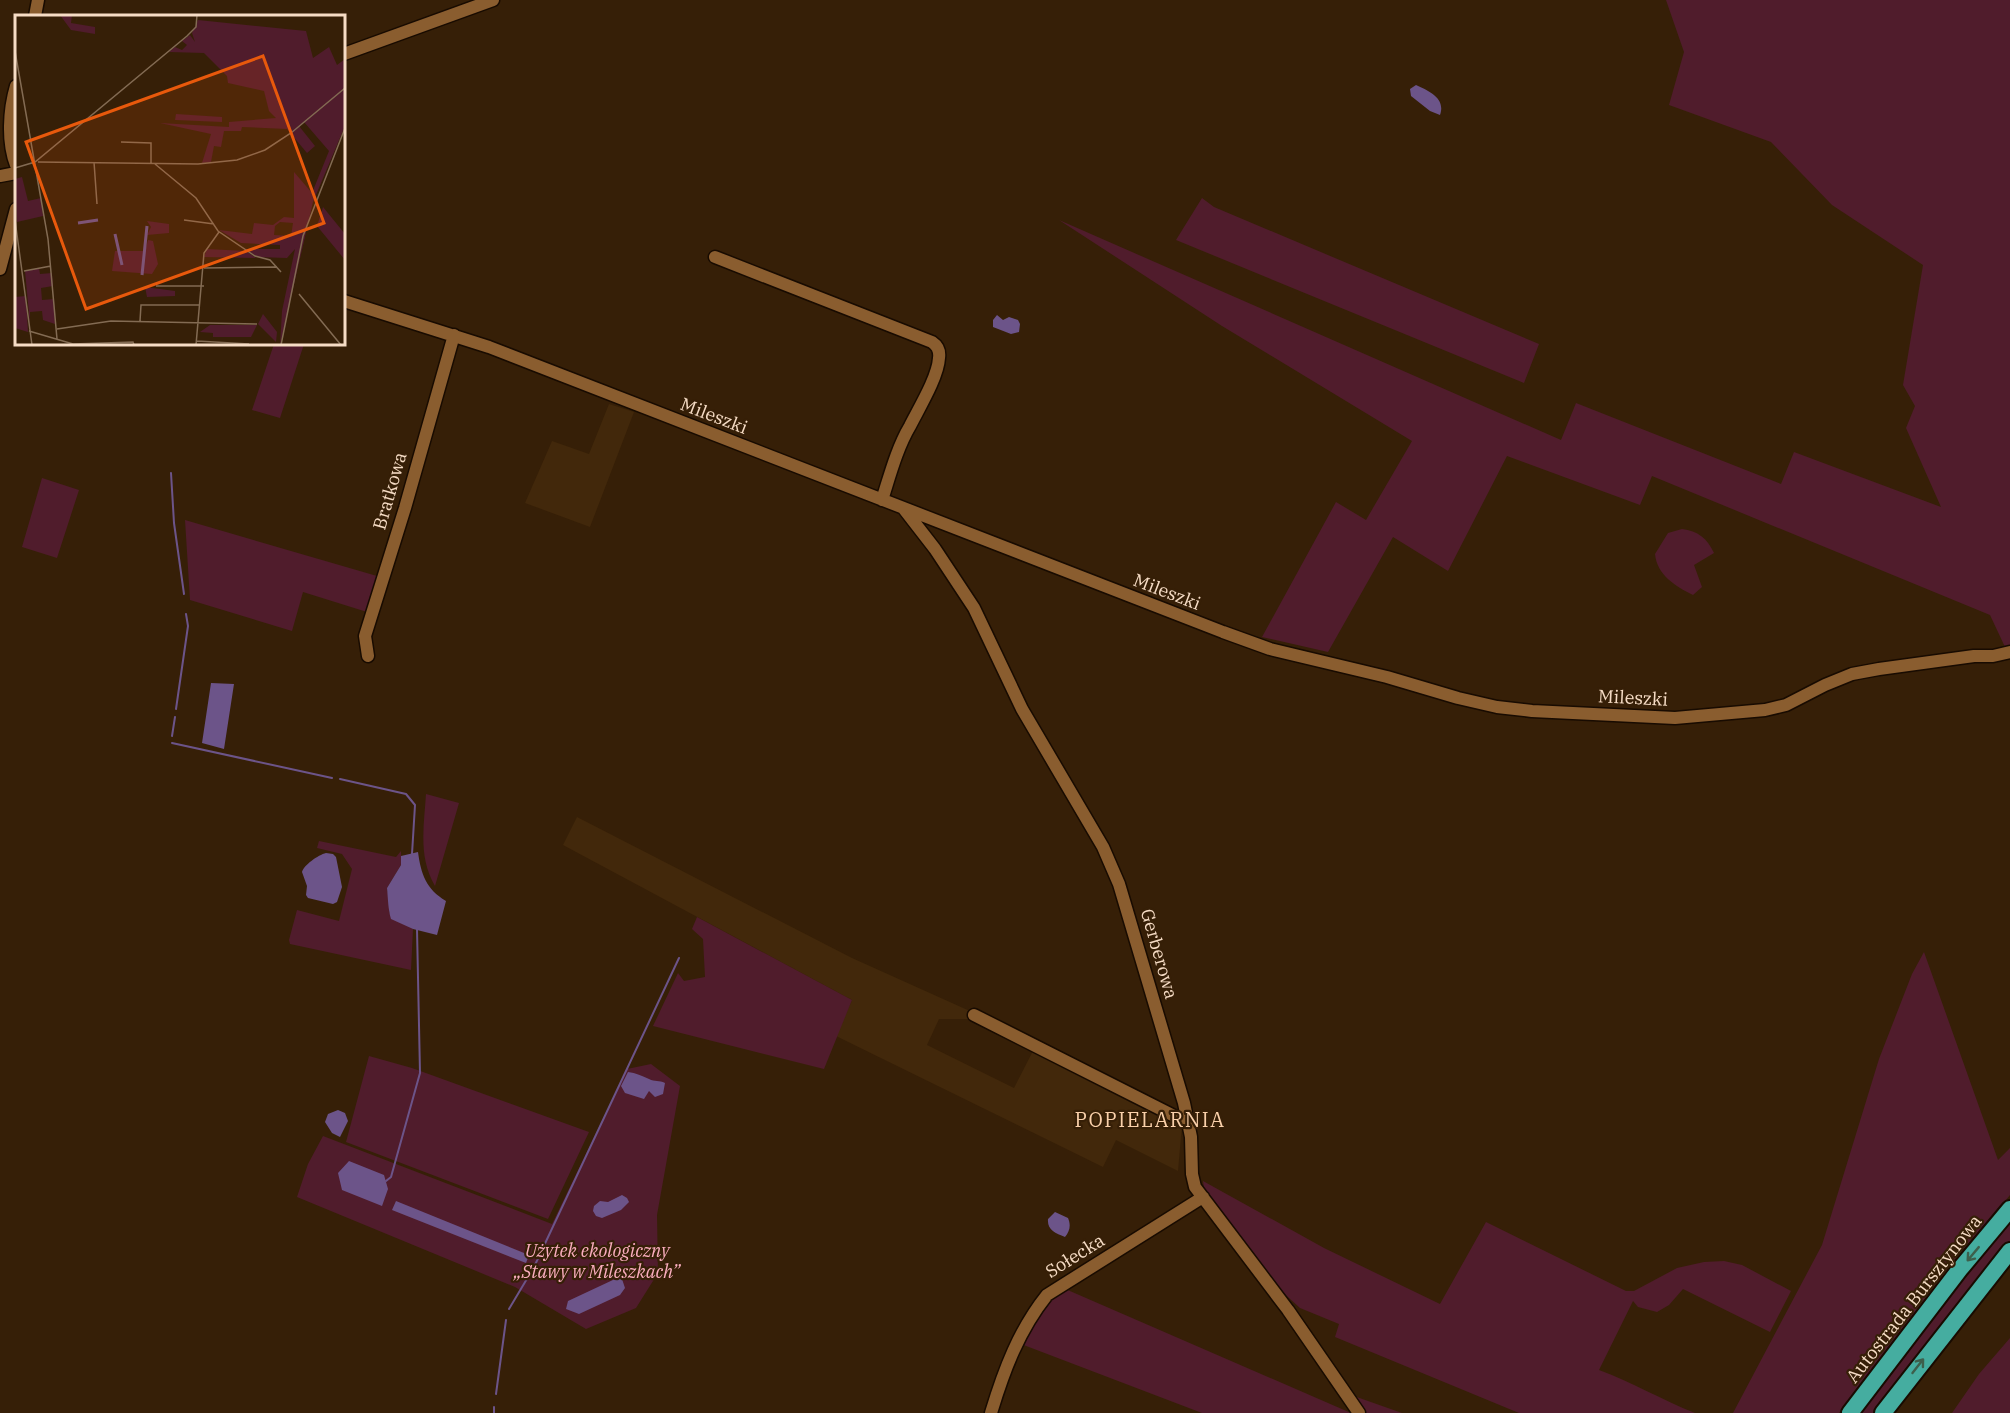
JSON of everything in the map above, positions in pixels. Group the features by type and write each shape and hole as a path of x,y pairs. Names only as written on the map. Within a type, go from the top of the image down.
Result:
{"highway":[{"name":"Autostrada Bursztynowa","path":"1850,1413 1953,1278 2010,1209"},
{"path":"1883,1413 2010,1251"}],"street":[{"path":"35,15 38,0"},
{"path":"345,54 493,0"},
{"path":"15,90 11,136 15,162"},
{"path":"0,176 15,173"},
{"path":"0,269 15,213"},
{"path":"715,257 932,342 937,346 938,364 920,409 903,441 882,500"},
{"name":"Mileszki","path":"345,301 454,335 1149,605 1270,648 1497,707 1532,711 1675,718 1742,713 1786,705 1852,674 2010,652"},
{"name":"Bratkowa","path":"368,656 365,636 405,508 454,335"},
{"name":"Gerberowa","path":"903,508 935,549 974,608 1022,709 1103,847 1111,865 1119,884 1188,1124 1195,1187 1282,1302 1359,1413"},
{"path":"974,1015 1188,1124"},
{"name":"Sołecka","path":"991,1413 1008,1359 1032,1316 1047,1295 1203,1197"}],"shaded area":[{"path":"1416,85 1435,96 1441,104 1440,115 1430,111 1411,96 1410,89"},
{"path":"997,315 1003,320 1009,317 1018,320 1019,332 1011,334 993,327 993,320"},
{"path":"609,404 634,412 590,527 525,503 552,441 589,454"},
{"path":"211,683 234,684 224,749 202,743"},
{"path":"577,817 852,958 972,1012 969,1019 939,1019 927,1045 1014,1088 1034,1049 1182,1125 1178,1171 1116,1140 1103,1167 836,1036 852,1000 563,845"},
{"path":"418,852 429,886 446,901 437,935 413,929 391,919 390,915 387,888 401,865 401,856"},
{"path":"326,853 336,857 342,887 337,902 333,904 308,898 302,872 305,866"},
{"path":"628,1072 665,1083 663,1094 655,1097 649,1091 644,1099 625,1093 621,1086"},
{"path":"338,1110 345,1113 348,1121 340,1137 332,1133 325,1122 328,1114"},
{"path":"349,1161 384,1175 388,1189 382,1206 342,1190 338,1173"},
{"path":"622,1195 629,1202 621,1210 602,1218 596,1216 593,1211 594,1206 600,1201 608,1202"},
{"path":"396,1201 529,1255 526,1263 392,1210"},
{"path":"1055,1212 1068,1218 1070,1223 1065,1237 1049,1226 1048,1219"},
{"path":"615,1279 622,1279 625,1288 620,1295 579,1314 566,1309 568,1301"}],"green space":[{"path":"1666,0 2010,0 2010,646 2005,647 1990,615 1652,476 1640,505 1507,456 1448,571 1393,537 1328,652 1262,637 1336,502 1366,520 1412,441 1222,326 1059,220 1561,440 1576,403 1781,484 1794,452 1941,507 1906,428 1915,406 1903,385 1923,265 1832,205 1771,142 1669,105 1684,52"},
{"path":"1202,198 1214,207 1539,344 1524,383 1176,240"},
{"path":"274,345 304,345 280,418 252,410"},
{"path":"42,478 79,490 57,558 22,547"},
{"path":"185,520 377,576 367,612 303,592 292,631 190,600"},
{"path":"1682,529 1693,531 1701,536 1714,553 1694,565 1702,587 1693,595 1668,579 1656,561 1655,554 1668,533"},
{"path":"426,794 459,803 435,886 424,853"},
{"path":"319,841 396,857 401,851 401,865 387,888 389,912 396,920 413,929 411,970 290,944 297,910 339,921 352,869 342,854 317,848"},
{"path":"697,917 852,1000 824,1069 653,1026 678,973 684,981 705,977 703,939 692,929"},
{"path":"1924,952 1998,1160 2010,1148 2010,1195 1921,1305 1839,1413 1733,1413 1822,1245 1879,1059 1912,974"},
{"path":"369,1056 412,1068 589,1132 548,1219 346,1142"},
{"name":"Użytek ekologiczny „Stawy w Mileszkach”","path":"651,1064 680,1086 657,1215 658,1273 636,1308 586,1329 515,1287 297,1197 308,1164 323,1136 552,1224 627,1069"},
{"path":"1203,1181 1324,1248 1440,1304 1486,1222 1626,1291 1634,1291 1677,1268 1704,1262 1724,1261 1742,1265 1791,1291 1770,1332 1683,1289 1669,1305 1657,1312 1638,1307 1633,1301 1599,1370 1695,1413 1519,1413 1335,1337 1339,1324 1300,1308 1277,1287 1204,1188"},
{"path":"2010,1218 2010,1242 1876,1413 1857,1413"},
{"path":"1063,1288 1351,1413 1202,1413 1021,1344 1045,1306"},
{"path":"2010,1338 2010,1413 1952,1413 1979,1374"},
{"path":"1351,1395 1402,1413 1364,1413"}],"waterway":[{"path":"171,473 174,523 184,594"},
{"path":"176,709 188,626 186,614"},
{"path":"172,736 175,717"},
{"path":"172,743 332,778"},
{"path":"340,779 406,794 415,805 412,854"},
{"path":"386,1181 391,1177 420,1073 417,929"},
{"path":"509,1309 534,1267 679,958"},
{"path":"496,1394 506,1320"},
{"path":"494,1407 494,1413"}],"district":[{"name":"POPIELARNIA","path":"1150,1120"}]}
